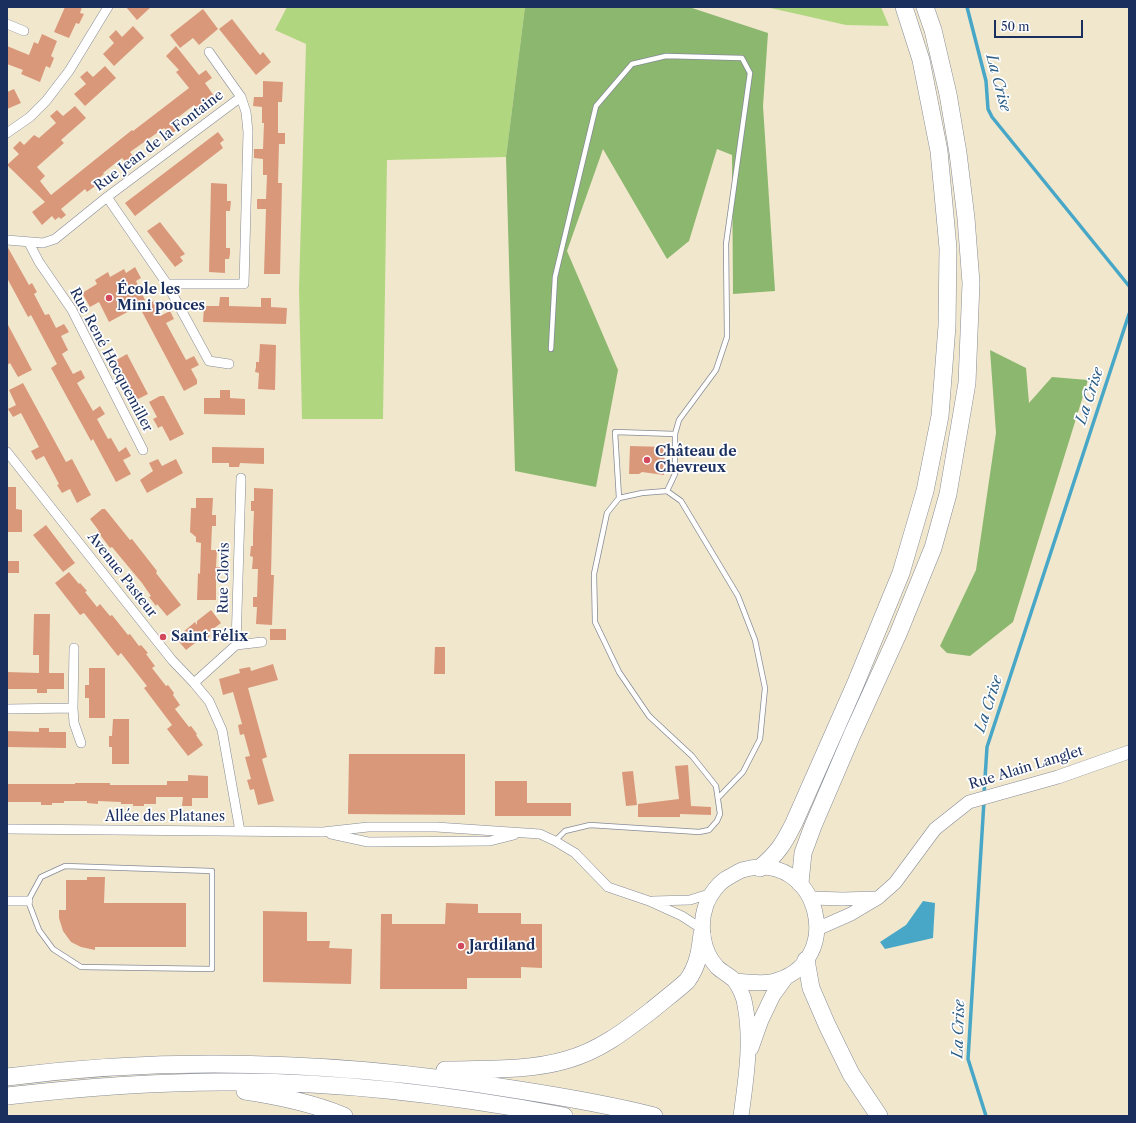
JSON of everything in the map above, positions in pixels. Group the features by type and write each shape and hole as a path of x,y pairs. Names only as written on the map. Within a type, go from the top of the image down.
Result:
{"highway":[{"path":"760,868 783,844 794,823 902,573 925,491 940,416 947,326 948,248 939,151 921,60 904,7"},
{"path":"800,883 803,854 813,826 898,634 933,548 948,494 966,383 971,283 966,218 958,153 948,94 933,30 925,7"},
{"path":"394,1072 537,1066 565,1060 592,1051 628,1029 687,981 692,975 698,960 702,932"},
{"path":"806,960 811,988 827,1025 851,1074 879,1116"},
{"path":"7,1077 112,1067 203,1064 297,1066 394,1072 482,1083 536,1092 654,1116"},
{"path":"7,1096 78,1088 137,1084 193,1082 290,1083 385,1090 484,1102 564,1116"},
{"path":"193,1082 287,1098 326,1109 344,1116"}],"main road":[{"path":"741,1116 749,1054 745,1004 735,981 717,967 706,950 702,932 704,910 712,893 725,879 742,870 760,868 774,869 788,875 800,883 811,898 816,913 817,929 814,945 806,960 786,977 773,995 761,1020 749,1054"},
{"path":"735,981 753,983 770,982 786,977"}],"street":[{"path":"7,133 30,117 46,101 69,71 108,7"},
{"path":"7,24 24,31"},
{"path":"209,52 236,88 240,97"},
{"name":"Rue Jean de la Fontaine","path":"7,240 42,243 55,239 107,196 240,97 246,112 248,132 244,284 166,284"},
{"path":"107,196 166,284 209,361 229,364"},
{"name":"Rue René Hocquemiller","path":"29,243 74,315 143,450"},
{"name":"Avenue Pasteur","path":"7,452 172,660 209,701 222,730 240,831"},
{"name":"Rue Clovis","path":"236,645 240,478"},
{"path":"194,683 236,645 262,642"},
{"path":"74,648 74,723 81,743"},
{"path":"7,710 73,708"},
{"name":"Rue Alain Langlet","path":"817,929 851,914 878,898 896,883 935,829 969,802 1058,777 1129,752"},
{"name":"Allée des Platanes","path":"7,829 323,832 368,827 436,827 540,834 575,853 608,887 650,901 682,916 702,932"},
{"name":"Allée des Platanes","path":"323,832 368,842 490,841 522,833"},
{"name":"Allée des Platanes","path":"650,901 690,900 712,893"},
{"path":"811,898 843,900 878,898"},
{"path":"7,900 28,901"}],"lane":[{"path":"551,349 555,277 596,106 632,64 666,56 742,58 750,73 726,244 727,337 716,370 679,420 674,434 675,474 667,491"},
{"path":"619,498 615,432 674,434"},
{"path":"555,841 565,831 590,825 699,832 709,830 717,821 720,814 716,786 692,756 644,710 619,672 595,622 594,574 607,513 619,498 642,493 667,491 681,501 738,596 755,640 765,688 760,739 743,772 718,798"},
{"path":"65,866 212,871 212,969 81,967 53,949 39,930 28,901 41,877 65,866"}],"green space":[{"path":"287,7 525,7 506,157 387,160 383,419 302,419 299,289 306,44 275,30"},
{"path":"525,7 689,7 768,33 763,106 775,291 733,294 732,155 717,149 689,241 667,259 603,149 567,251 618,370 596,487 515,471 506,157"},
{"path":"766,7 881,7 889,26 846,25"},
{"path":"990,350 1026,368 1029,403 1052,377 1088,380 1013,622 970,656 947,653 940,646 976,570 996,433"}],"water":[{"path":"923,901 935,903 933,938 885,949 880,942 906,925"}],"building":[{"path":"65,7 82,7 80,13 84,14 79,24 76,23 69,38 54,32"},
{"path":"126,7 151,7 137,20"},
{"path":"203,9 218,29 199,45 193,38 180,48 170,35"},
{"path":"232,19 260,55 263,52 271,62 256,75 219,29"},
{"path":"133,26 144,38 114,66 103,54 114,43 109,37 116,30 122,37"},
{"path":"42,34 57,41 51,56 54,58 50,68 46,66 40,82 21,74 23,70 7,64 7,46 29,55 34,42 38,44"},
{"path":"176,46 199,75 206,70 212,78 205,83 214,96 198,109 194,105 172,122 178,129 170,135 164,128 130,152 135,159 128,165 122,158 103,173 104,174 95,181 98,184 87,192 85,189 61,209 66,215 61,219 59,217 55,220 52,216 42,225 32,212 45,202 7,165 19,154 13,148 20,141 24,145 34,135 39,138 56,123 50,116 57,110 63,116 75,106 86,118 61,140 64,143 37,167 45,176 40,181 51,195 132,130 133,131 189,88 176,72 179,70 166,56"},
{"path":"105,66 116,78 85,106 74,94 86,84 80,77 87,71 93,77"},
{"path":"263,81 283,82 282,102 278,102 278,133 285,133 285,144 279,144 278,183 282,183 280,274 264,274 266,209 257,209 257,199 266,199 267,175 263,175 263,159 254,158 254,149 263,149 264,123 262,123 262,107 253,106 254,97 263,97"},
{"path":"14,89 21,103 7,109 7,92"},
{"path":"218,132 224,140 220,143 223,148 135,216 125,203"},
{"path":"211,183 227,184 227,201 231,201 230,211 226,211 226,248 230,248 230,254 229,259 225,259 225,273 209,272"},
{"path":"160,222 185,254 180,257 183,261 175,267 147,231"},
{"path":"7,246 29,285 32,283 37,292 34,294 45,315 49,314 56,328 64,324 69,332 61,336 68,350 62,354 73,374 81,370 85,378 77,383 93,411 100,406 105,414 97,419 108,439 111,438 119,452 126,447 131,456 123,460 131,474 116,482 93,439 91,441 51,368 57,364 31,315 28,317 7,278"},
{"name":"École les Mini pouces","path":"135,267 141,278 136,281 146,302 109,322 99,302 90,307 82,293 97,284 95,280 108,272 110,277 124,269 126,273"},
{"path":"220,297 229,297 229,306 261,307 261,298 271,298 271,307 287,308 286,324 203,322 204,306 219,306"},
{"path":"154,301 162,315 170,311 174,319 166,323 186,360 194,356 199,365 191,369 197,380 197,384 184,391 140,308"},
{"path":"7,323 32,370 18,377 10,363 7,365"},
{"path":"260,344 276,345 275,390 258,389 259,373 255,372 256,362 259,362"},
{"path":"127,354 148,394 134,401 126,386 123,388 118,379 121,377 113,362"},
{"path":"23,383 66,462 72,459 91,495 77,503 70,489 62,493 57,485 59,484 44,456 36,460 31,451 39,447 21,413 13,417 8,409 16,405 9,390"},
{"path":"220,390 230,390 230,398 245,399 245,415 204,414 204,398 220,398"},
{"path":"160,396 164,396 184,434 170,441 162,426 158,428 153,419 157,417 149,402"},
{"name":"Château de Chevreux","path":"630,446 665,447 664,475 642,472 639,474 629,474"},
{"path":"212,447 264,448 264,464 240,463 239,467 229,467 229,463 212,463"},
{"path":"158,459 162,466 176,459 183,473 147,493 140,480 153,471 149,463"},
{"path":"7,487 16,487 16,509 22,510 22,532 7,532"},
{"path":"254,488 273,489 271,575 274,575 272,625 256,624 257,607 253,607 253,597 257,597 258,569 252,569 253,557 250,556 251,546 253,546 254,511 251,511 251,501 254,501"},
{"path":"196,498 213,498 212,515 216,515 216,526 212,526 211,550 217,550 216,567 220,567 220,581 216,581 216,600 197,600 201,543 196,542 196,537 190,532 191,508 196,508"},
{"path":"102,509 105,509 130,540 132,539 181,605 167,616 157,604 156,606 149,597 151,596 142,583 112,547 110,548 90,519"},
{"path":"46,525 75,563 63,572 33,535"},
{"path":"7,561 19,561 19,573 7,573"},
{"path":"69,572 87,591 85,592 97,607 100,604 110,616 112,615 128,635 130,634 139,646 141,645 148,653 146,654 155,666 152,668 166,686 168,685 174,693 173,695 180,705 175,709 189,727 191,726 203,745 188,756 167,729 172,725 144,688 147,686 121,653 118,656 84,613 80,615 55,583"},
{"path":"211,610 221,623 208,633 210,636 202,643 199,640 186,650 176,638 195,622 197,625 197,621"},
{"path":"34,614 50,614 49,673 64,673 64,689 47,689 47,693 37,693 37,689 7,689 7,672 39,673 39,655 33,655"},
{"path":"270,629 286,629 286,640 270,640"},
{"path":"435,647 445,647 445,674 434,674"},
{"path":"273,664 278,680 248,688 267,757 262,759 274,801 258,805 254,789 250,790 247,780 251,779 245,757 250,756 244,734 240,735 238,725 242,724 233,692 223,695 219,679 240,673 239,669 250,667 251,671"},
{"path":"89,668 105,668 105,718 89,718 89,698 85,698 85,685 89,685"},
{"path":"113,719 129,719 129,764 112,764 112,747 109,747 109,736 112,736"},
{"path":"39,728 49,728 49,732 66,732 66,748 7,747 7,731 39,732"},
{"path":"349,754 465,754 465,815 348,814"},
{"path":"688,765 691,806 711,807 711,815 680,814 680,817 638,817 638,804 679,799 675,766"},
{"path":"633,771 637,805 626,806 622,772"},
{"path":"188,775 208,776 208,798 192,798 192,806 182,806 183,797 156,797 156,804 144,804 144,806 121,804 121,802 98,801 98,804 87,803 87,801 64,801 64,803 52,803 52,805 41,805 41,802 7,802 7,784 110,783 110,785 167,785 167,781 188,781"},
{"path":"495,781 527,781 527,803 571,803 571,816 495,816"},
{"path":"87,877 105,877 104,903 186,903 186,947 95,947 95,950 81,947 71,942 63,931 59,918 59,910 66,910 66,880 87,880"},
{"name":"Jardiland","path":"446,903 478,904 478,913 521,913 521,924 542,924 542,968 521,967 521,978 467,978 467,989 380,989 381,914 392,914 392,924 445,924"},
{"path":"263,911 307,912 307,941 330,941 329,948 352,949 351,984 263,982"}],"waterway":[{"name":"La Crise","path":"967,7 986,81 988,109 992,117 1129,286"},
{"name":"La Crise","path":"984,794 987,747 1129,314"},
{"name":"La Crise","path":"984,801 968,1059 986,1116"}],"place":[{"name":"École les Mini pouces","path":"109,298"},
{"name":"Château de Chevreux","path":"647,460"},
{"name":"Saint Félix","path":"163,637"},
{"name":"Jardiland","path":"461,946"}]}
